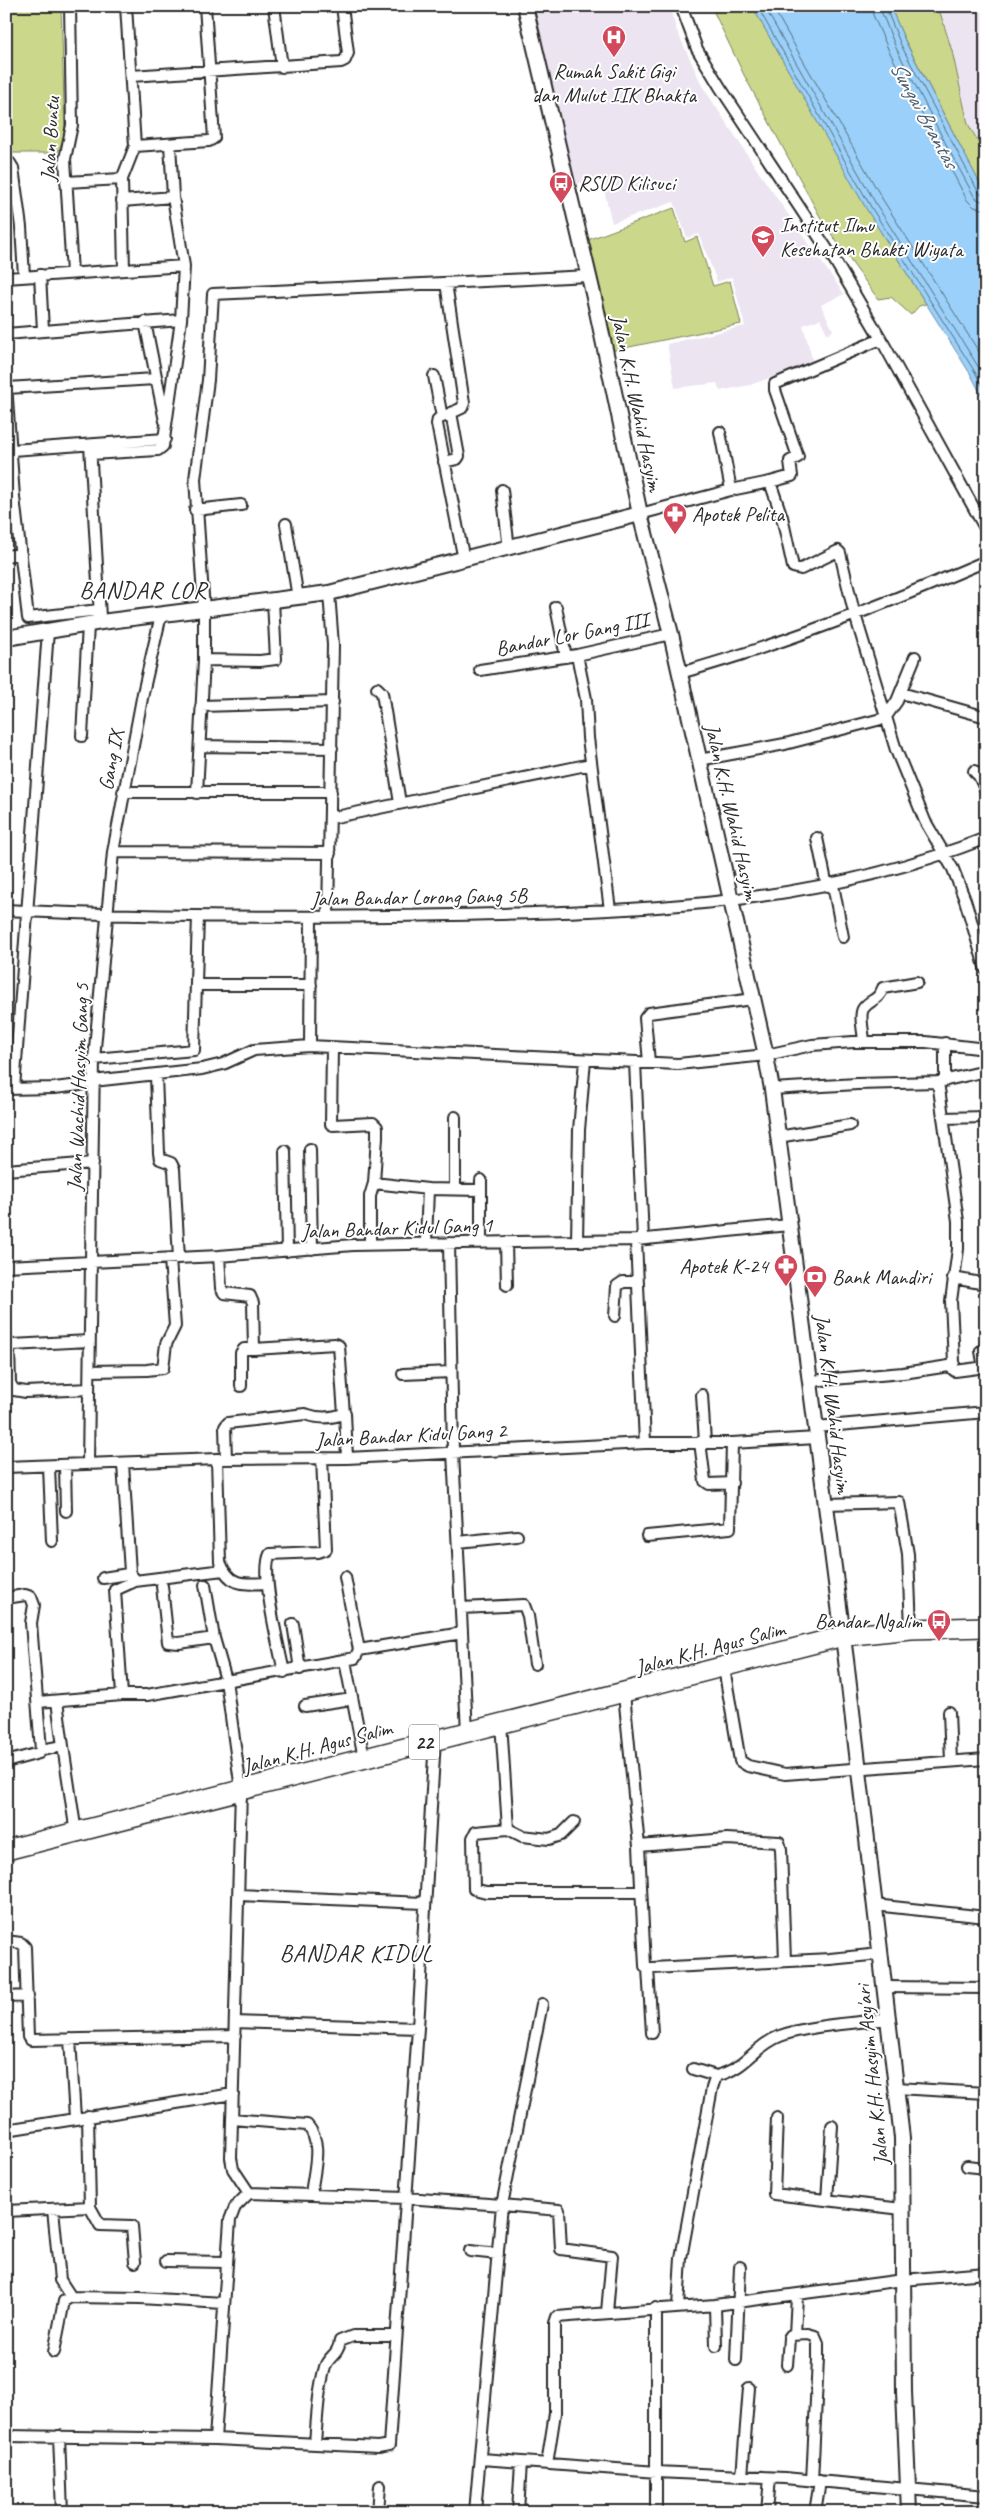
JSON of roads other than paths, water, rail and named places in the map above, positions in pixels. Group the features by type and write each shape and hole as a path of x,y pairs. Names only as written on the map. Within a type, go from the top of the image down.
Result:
{"highway":[{"name":"22","path":"843,1636 911,1630 986,1627"},
{"name":"Jalan K.H. Agus Salim","path":"6,1850 501,1722 624,1694 843,1636"}],"main road":[{"name":"Jalan K.H. Wahid Hasyim","path":"524,6 589,276 640,514 671,634 766,1056 772,1089 843,1636"},
{"path":"6,638 48,631 96,619 162,615 273,602 329,593 509,549 640,514"},
{"name":"Jalan K.H. Hasyim Asy'ari","path":"843,1636 902,2138 903,2280 909,2512"}],"street":[{"name":"Jalan Buntu","path":"70,6 72,124 65,159 72,273"},
{"path":"124,270 122,180 135,146 126,6"},
{"path":"135,146 209,141 214,138 205,6"},
{"path":"274,6 282,67"},
{"path":"131,76 282,67 345,60 348,53 342,6"},
{"path":"681,6 698,49 720,87 835,261 881,338 986,530"},
{"path":"12,450 158,450 163,446 181,320 184,266 173,197 170,144"},
{"path":"6,162 13,168 21,227 24,276"},
{"path":"66,182 122,180"},
{"path":"122,201 173,197"},
{"path":"6,278 184,266"},
{"path":"40,275 42,330"},
{"path":"197,793 204,660 204,610 195,480 208,380 213,294 589,276"},
{"path":"446,283 464,403 462,408 438,419 437,424 464,560"},
{"path":"6,334 181,320"},
{"path":"145,322 155,379 167,427"},
{"path":"640,514 792,476 790,461 798,457 775,390 775,384 881,338"},
{"path":"434,376 459,456 457,459 444,462"},
{"path":"7,388 155,379"},
{"path":"6,384 12,450 10,497 20,554 28,618 96,619"},
{"path":"720,432 731,490"},
{"path":"82,736 96,619 90,450"},
{"path":"770,482 782,516 794,566 801,569 839,551 855,615 896,750 924,821 945,855 965,900 986,970"},
{"path":"502,490 509,549"},
{"path":"196,510 241,505"},
{"path":"286,524 298,598"},
{"path":"6,556 20,554"},
{"path":"680,673 750,654 855,615 986,561"},
{"path":"328,916 333,702 333,646 329,593"},
{"path":"204,660 260,661 276,659 273,602"},
{"path":"556,607 566,657"},
{"name":"Gang IX","path":"108,915 113,852 123,792 162,615"},
{"path":"48,631 10,1089 80,1085 93,1081 156,1076 223,1064 254,1050 310,1046 635,1062 704,1062 766,1056 812,1045 864,1042 945,1043 986,1049"},
{"name":"Bandar Lor Gang III","path":"480,670 577,655 671,634"},
{"path":"577,655 586,699 591,764 610,910"},
{"path":"699,760 785,744 885,718 893,709 901,693 914,657"},
{"path":"377,688 382,693 400,803"},
{"path":"901,693 986,717"},
{"path":"201,706 333,702"},
{"path":"200,746 332,748"},
{"path":"331,818 591,764"},
{"path":"974,772 979,776 986,791"},
{"path":"123,792 331,792"},
{"path":"818,838 842,937"},
{"name":"Jalan Bandar Lorong Gang 5B","path":"6,910 108,915 198,916 509,915 731,902 830,886 945,855 986,838"},
{"path":"113,852 330,853"},
{"name":"Jalan Wachid Hasyim Gang 5","path":"88,1464 93,1081 108,915"},
{"path":"94,1058 194,1050 198,916"},
{"path":"310,1046 311,917"},
{"path":"864,1042 862,1013 864,1007 879,997 883,988 917,982"},
{"path":"196,985 311,985"},
{"path":"649,1062 645,1018 649,1013 754,999"},
{"path":"810,1381 903,1373 949,1366 954,1362 951,1301 958,1249 958,1221 943,1118 942,1081 945,1043"},
{"path":"332,1048 331,1124 375,1124 377,1137 374,1183 370,1196 370,1244"},
{"path":"577,1241 579,1130 585,1060"},
{"path":"635,1062 640,1239 638,1282 645,1443"},
{"path":"772,1089 942,1081 986,1071"},
{"path":"90,1371 163,1368 166,1344 175,1326 174,1170 171,1163 160,1159 156,1076"},
{"path":"455,1117 455,1189"},
{"path":"943,1118 986,1117"},
{"path":"778,1137 850,1125"},
{"path":"310,1149 312,1249"},
{"path":"285,1151 287,1252"},
{"path":"6,1170 93,1163"},
{"path":"374,1183 428,1189 455,1189 481,1185 481,1242"},
{"path":"426,1242 428,1189"},
{"name":"Jalan Bandar Kidul Gang 1","path":"6,1266 175,1259 287,1252 370,1244 640,1239 789,1225"},
{"path":"506,1242 507,1285"},
{"path":"449,1243 451,1372 467,1732"},
{"path":"219,1256 221,1288 224,1293 250,1296 254,1349"},
{"path":"953,1278 986,1284"},
{"path":"615,1316 617,1286 623,1282 638,1282"},
{"path":"90,1341 12,1345 9,1348 8,1365 10,1383 14,1390 26,1392 90,1389"},
{"path":"241,1386 241,1353 244,1349 335,1344 339,1346 347,1458"},
{"path":"949,1366 954,1371 985,1368 981,1351"},
{"path":"403,1374 451,1372"},
{"path":"702,1395 702,1442 705,1481 709,1484 732,1484"},
{"name":"Jalan Bandar Kidul Gang 2","path":"6,1467 222,1459 347,1458 645,1443 732,1443 986,1412"},
{"path":"267,1583 234,1582 226,1576 220,1562 219,1533 225,1427 228,1423 305,1414 317,1418 332,1418 344,1414"},
{"path":"647,1536 728,1530 731,1525 732,1443"},
{"path":"284,1672 267,1583 270,1554 318,1552 326,1549 322,1458"},
{"path":"123,1464 133,1577"},
{"path":"65,1465 66,1511"},
{"path":"49,1466 52,1542"},
{"path":"826,1504 899,1502 908,1554 911,1630"},
{"path":"458,1542 517,1536"},
{"path":"122,1694 115,1590 133,1577 223,1570"},
{"path":"102,1578 128,1574 133,1577"},
{"path":"38,1702 122,1694 147,1695 355,1658 359,1650 345,1576"},
{"path":"162,1586 168,1642 179,1643 214,1638"},
{"path":"205,1586 214,1638 226,1680 241,1790 232,2164 238,2178 249,2193"},
{"path":"6,1598 31,1596 34,1605 31,1623 41,1750"},
{"path":"461,1608 524,1605 528,1616 535,1664"},
{"path":"293,1624 300,1669"},
{"path":"359,1650 462,1633"},
{"path":"345,1661 364,1758"},
{"path":"724,1668 740,1761 743,1764 785,1774 986,1759"},
{"path":"624,1694 640,1846 644,1960 648,1968 652,2033"},
{"path":"305,1706 352,1699"},
{"path":"57,1701 76,1833"},
{"path":"949,1712 952,1761"},
{"path":"501,1722 508,1829"},
{"path":"6,2436 215,2439 378,2447 389,2445 418,2028 435,1740"},
{"path":"6,1762 39,1753 41,1750 63,1746"},
{"path":"574,1822 561,1835 549,1839 522,1836 508,1829 474,1834 473,1887 476,1890 641,1892"},
{"path":"640,1846 727,1840 779,1842 781,1850 785,1961"},
{"path":"239,1895 424,1903"},
{"path":"874,1905 986,1917"},
{"path":"6,1941 21,1943 26,1947 28,2037 31,2040 235,2036"},
{"path":"648,1968 880,1954"},
{"path":"884,1987 986,1988"},
{"path":"6,1997 28,1996"},
{"path":"475,2512 502,2205 542,2004"},
{"path":"693,2070 716,2076 730,2073 742,2066 760,2046 781,2035 888,2019"},
{"path":"235,2022 418,2028"},
{"path":"70,2039 75,2118"},
{"path":"678,2308 681,2258 712,2088 716,2076"},
{"path":"896,2088 986,2093"},
{"path":"6,2130 233,2094"},
{"path":"88,2116 90,2207 100,2225 132,2226 135,2262"},
{"path":"778,2118 774,2194 902,2209"},
{"path":"232,2119 307,2125 314,2133 318,2147 311,2195"},
{"path":"827,2200 832,2126"},
{"path":"967,2166 986,2168"},
{"path":"215,2439 222,2303 231,2213 249,2193 406,2198 559,2210 562,2249 612,2256 607,2312"},
{"path":"6,2211 90,2207"},
{"path":"52,2209 60,2280 71,2297"},
{"path":"470,2251 498,2254"},
{"path":"166,2261 226,2262"},
{"path":"736,2360 740,2267"},
{"path":"547,2464 555,2413 556,2318 607,2312 715,2305 797,2296 903,2280 986,2273"},
{"path":"795,2334 797,2296"},
{"path":"54,2352 60,2311 64,2301 71,2297 140,2298 222,2303"},
{"path":"715,2305 716,2346"},
{"path":"656,2308 656,2512"},
{"path":"787,2365 789,2338 795,2334 812,2335 818,2343 815,2512"},
{"path":"315,2444 324,2371 326,2364 338,2351 340,2341 353,2336 396,2336"},
{"path":"742,2476 749,2388"},
{"path":"59,2436 62,2512"},
{"path":"481,2459 816,2481 986,2496"},
{"path":"518,2512 521,2462"},
{"path":"767,2512 770,2478"},
{"path":"378,2512 380,2486"}],"water":[{"name":"Sungai Brantas","path":"752,6 890,6 906,43 986,195 986,404 971,375 867,210"}],"place":[{"name":"Rumah Sakit Gigi dan Mulut IIK Bhakta","path":"614,58"},
{"name":"RSUD Kilisuci","path":"561,204"},
{"name":"Institut Ilmu Kesehatan Bhakti Wiyata","path":"763,258"},
{"name":"Apotek Pelita","path":"675,535"},
{"name":"Apotek K-24","path":"786,1287"},
{"name":"Bank Mandiri","path":"815,1298"},
{"name":"Bandar Ngalim","path":"939,1642"}],"district":[{"name":"BANDAR LOR","path":"143,590"},
{"name":"BANDAR KIDUL","path":"356,1953"}]}
